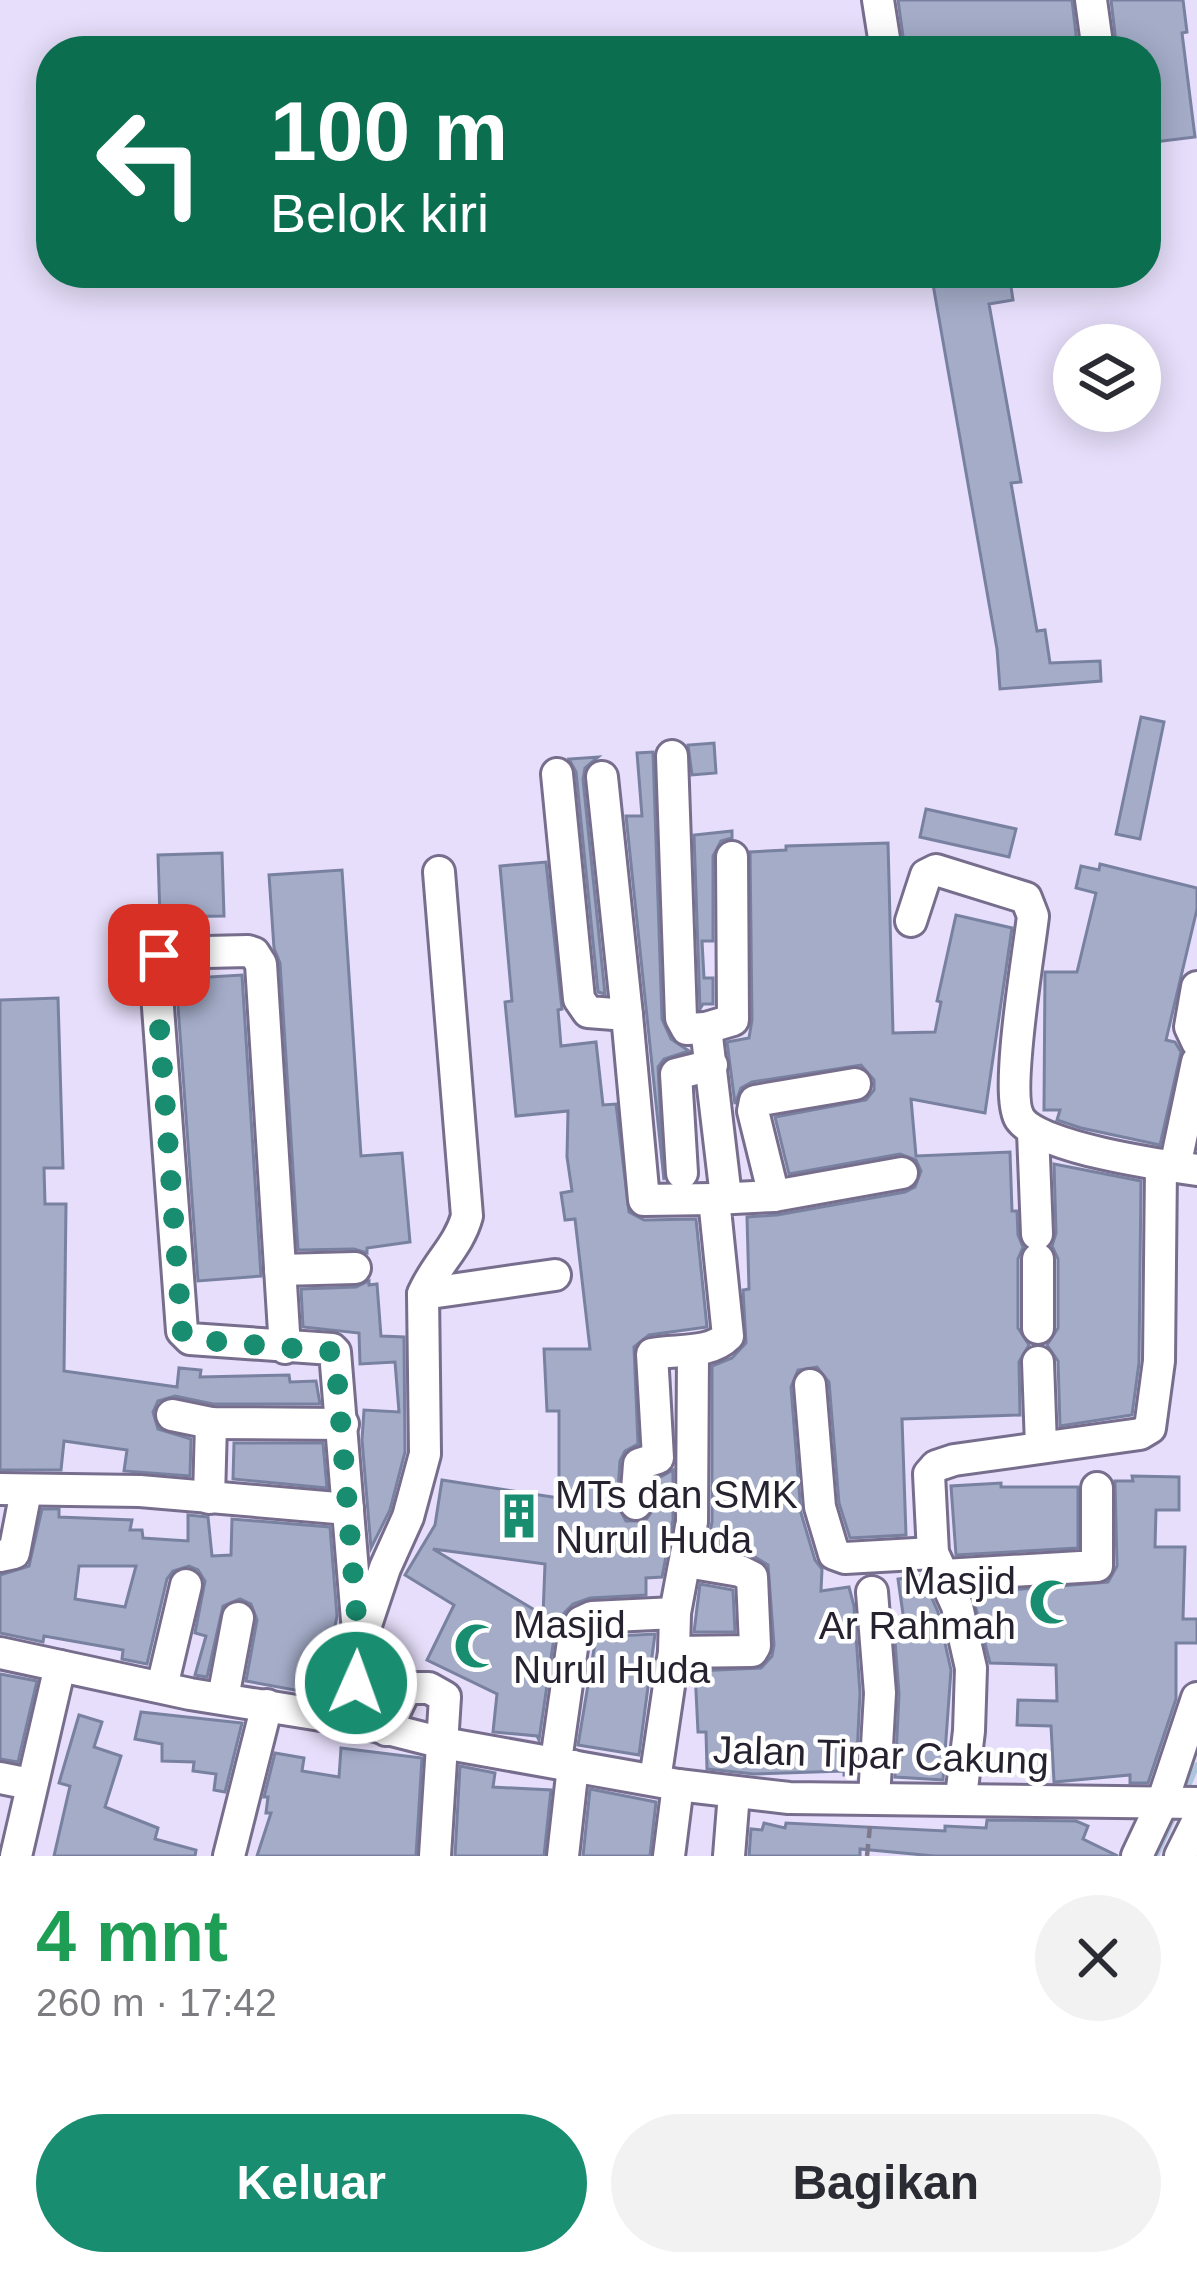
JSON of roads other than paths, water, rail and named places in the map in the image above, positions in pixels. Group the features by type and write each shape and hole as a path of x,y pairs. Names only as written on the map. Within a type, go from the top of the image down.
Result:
{"street":[{"path":"878,0 884,36"},
{"path":"1091,0 1096,36"},
{"path":"672,756 680,1018 687,1029 733,1020 732,857"},
{"path":"557,774 579,999 588,1012 626,1015"},
{"path":"602,777 644,1200 774,1196 902,1174"},
{"path":"911,921 926,875 936,870 1019,893 1031,907 1013,1102 1018,1117 1033,1132 1178,1168"},
{"path":"359,1646 408,1517 425,1454 423,1294 458,1241 467,1216 439,872"},
{"path":"285,1348 261,964 248,951 159,955 155,967 182,1331 190,1339 285,1348 335,1352 359,1646 352,1720"},
{"path":"1197,987 1190,1027 1197,1042"},
{"path":"636,1504 639,1464 658,1458 652,1354 694,1351 722,1343 728,1336 706,1028"},
{"path":"961,1798 971,1668 961,1619 938,1564 928,1485 936,1466 1139,1434 1152,1424 1178,1168 1197,1062"},
{"path":"682,1173 676,1074 712,1065"},
{"path":"774,1196 754,1101 855,1084"},
{"path":"1033,1132 1038,1328"},
{"path":"280,1270 355,1268"},
{"path":"423,1294 555,1275"},
{"path":"669,1856 667,1782 675,1612 687,1562 694,1481 694,1351"},
{"path":"1038,1362 1041,1446"},
{"path":"810,1385 820,1507 834,1554 844,1558 1097,1565 1097,1488"},
{"path":"172,1415 212,1423 343,1424"},
{"path":"209,1498 212,1423"},
{"path":"0,1556 14,1553 13,1490 140,1491 348,1509"},
{"path":"674,1652 752,1651 754,1646 752,1577 740,1570 687,1562"},
{"path":"162,1687 186,1585"},
{"path":"872,1592 880,1693 874,1799"},
{"path":"563,1856 573,1641 581,1622 592,1617 675,1612"},
{"path":"223,1698 238,1618"},
{"name":"Jalan Tipar Cakung","path":"0,1653 352,1720 443,1743 734,1793 1176,1802"},
{"path":"16,1856 15,1781 60,1666"},
{"path":"386,1730 406,1688 429,1688 445,1697 435,1856"},
{"path":"1137,1856 1176,1802 1197,1698"},
{"path":"229,1856 267,1705"},
{"path":"730,1856 734,1793"},
{"path":"1180,1856 1197,1822"}],"waterway":[{"path":"1185,1793 1197,1765"},
{"path":"1156,1856 1174,1816"}],"place":[{"name":"MTs dan SMK Nurul Huda","path":"519,1516"},
{"name":"Masjid Ar Rahmah","path":"1052,1602"},
{"name":"Masjid Nurul Huda","path":"477,1646"}]}
